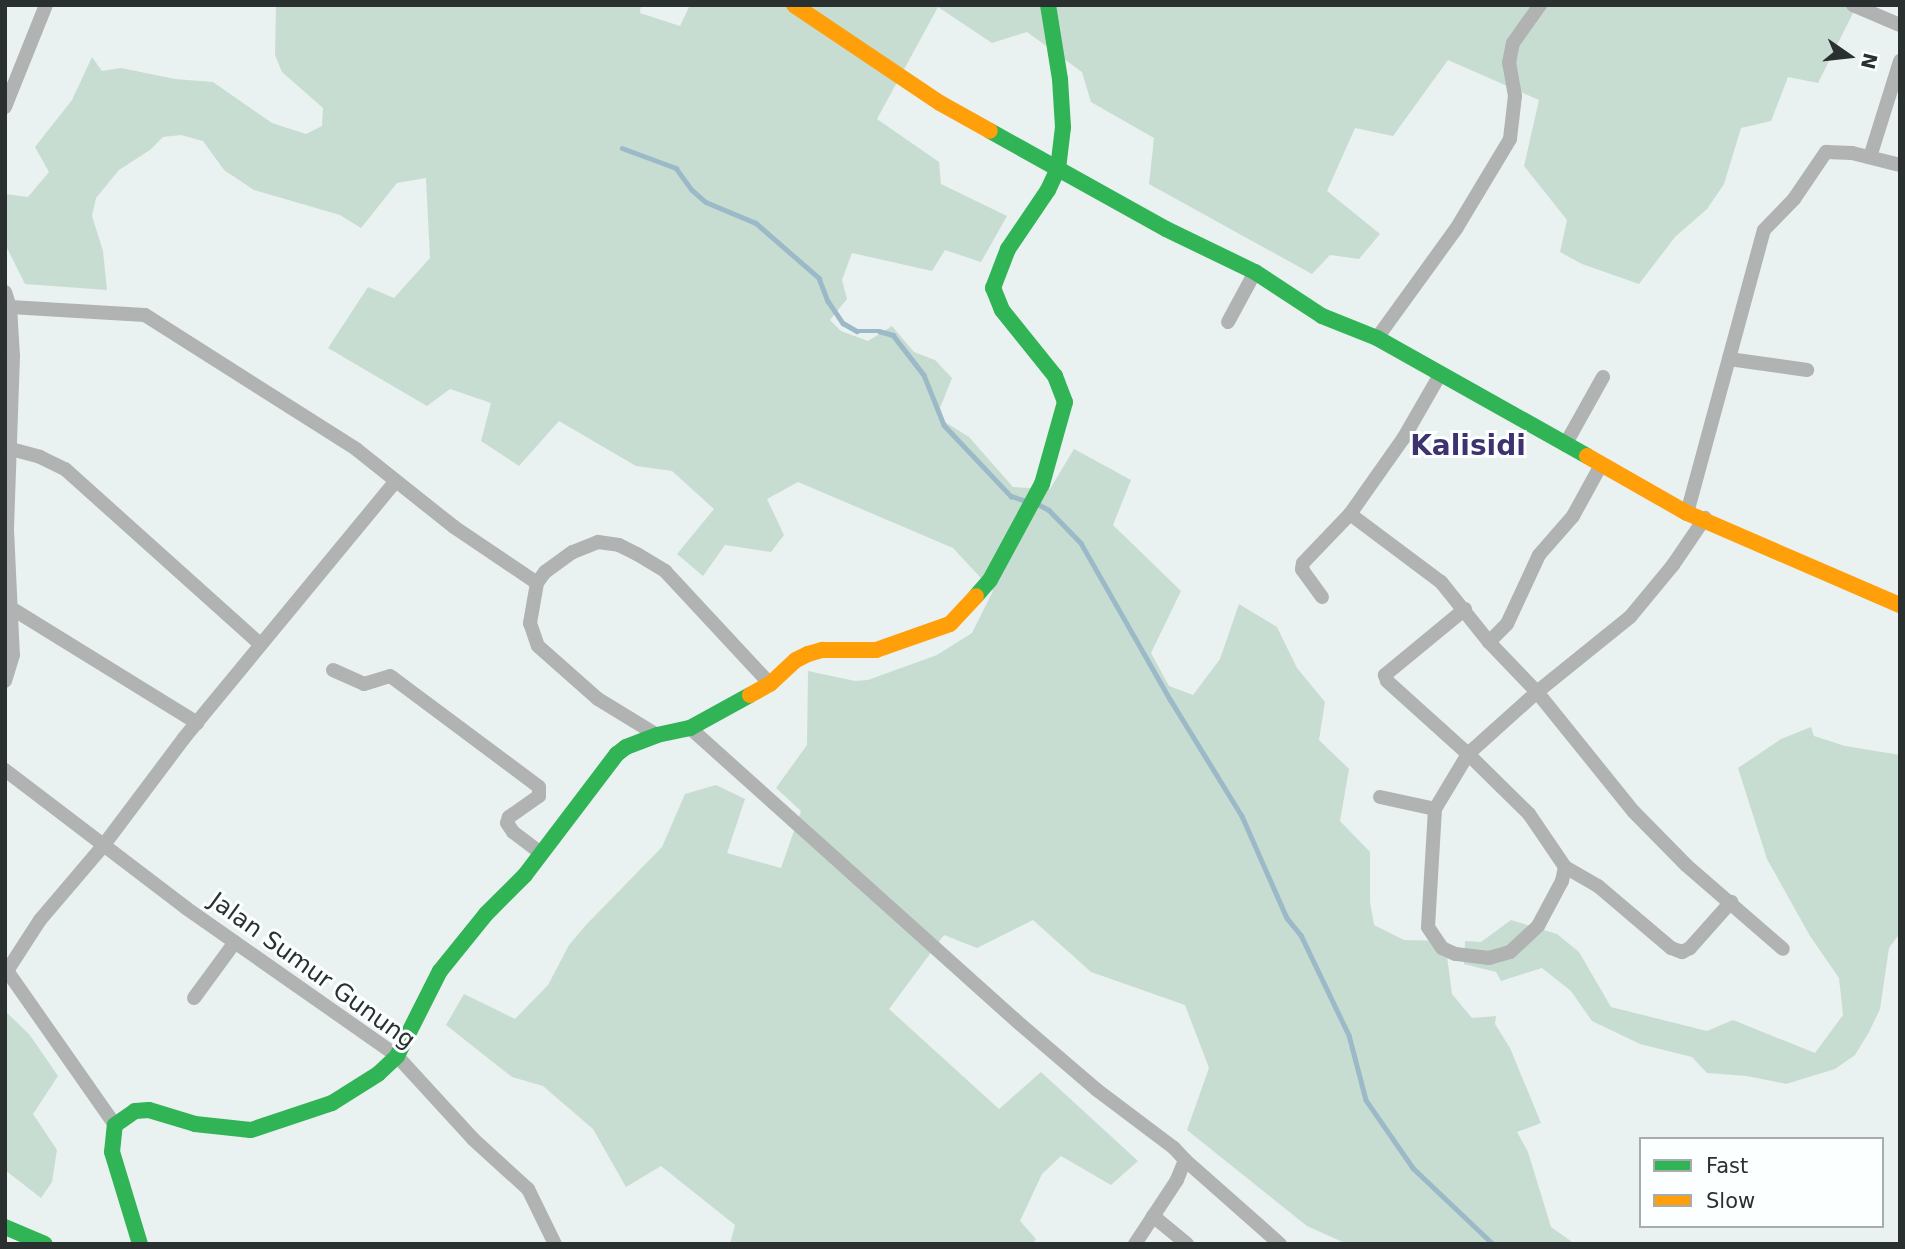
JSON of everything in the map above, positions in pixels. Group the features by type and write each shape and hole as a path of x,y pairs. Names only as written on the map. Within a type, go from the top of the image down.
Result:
{"street":[{"path":"5,107 46,5"},
{"path":"794,5 940,103 1166,229 1255,272 1322,316 1377,338 1688,513 1705,518 1900,606"},
{"path":"140,1244 112,1152 111,1139 115,1125 135,1111 149,1110 195,1124 251,1130 332,1103 378,1074 397,1056 440,971 541,853 617,754 626,747 657,735 690,728 770,684 796,660 808,654 822,650 876,650 950,624 990,580 1042,484 1063,418 1064,394 1055,376 1002,310 993,288 1008,249 1048,190 1058,169 1063,127 1061,91 1048,5"},
{"path":"1377,338 1456,229 1510,139 1515,96 1508,62 1513,43 1540,5"},
{"path":"1853,5 1900,26"},
{"path":"1870,157 1900,61"},
{"path":"1688,513 1764,230 1794,199 1826,152 1840,151 1900,165"},
{"path":"1228,322 1255,272"},
{"path":"5,292 10,307 11,449 7,530 13,655 5,681"},
{"path":"10,307 145,315 356,449 454,527 537,583"},
{"path":"1729,359 1807,370"},
{"path":"1322,597 1302,569 1303,563 1350,513 1403,439 1441,373"},
{"path":"1565,445 1603,377"},
{"path":"11,449 40,457 65,469 261,645"},
{"path":"1489,642 1507,624 1539,555 1573,516 1601,465"},
{"path":"115,1125 6,970 40,920 103,846 197,723 396,481"},
{"path":"1350,513 1441,582 1489,642 1537,692 1634,812 1686,865 1783,949"},
{"path":"1565,867 1562,881 1538,926 1524,942 1510,952 1489,958 1455,954 1434,940 1428,927 1435,809 1468,754 1537,692 1629,617 1673,565 1705,518"},
{"path":"657,735 597,699 538,646 530,623 537,583 545,572 573,552 598,542 619,545 665,571 770,684"},
{"path":"11,608 197,723"},
{"path":"1465,609 1385,675 1387,681 1529,814 1565,867 1598,886 1671,948 1682,952 1690,948 1731,902"},
{"path":"332,670 364,684 390,676 539,787 539,796 509,817 507,823 513,832 541,853"},
{"path":"690,728 1020,1024 1097,1090 1174,1148 1280,1244"},
{"name":"Jalan Sumur Gunung","path":"5,770 103,846 397,1056 473,1139 527,1189 555,1244"},
{"path":"1380,797 1435,809"},
{"path":"194,998 235,942"},
{"path":"1135,1244 1177,1180 1185,1160"},
{"path":"1153,1216 1187,1244"},
{"path":"5,1227 45,1244"}],"green space":[{"path":"276,5 641,5 640,13 680,26 690,5 1857,5 1818,83 1788,77 1771,121 1741,128 1724,184 1707,209 1675,237 1639,284 1582,264 1560,252 1567,220 1524,166 1539,100 1448,60 1393,136 1355,128 1327,191 1380,234 1359,259 1330,255 1312,274 1149,184 1154,138 1091,102 1082,72 1027,32 992,43 938,7 877,119 939,162 941,184 1007,216 981,262 945,250 932,271 852,253 842,280 847,299 830,320 841,331 868,341 892,326 914,352 935,360 952,378 940,408 945,422 969,437 1013,487 1050,489 1074,449 1131,480 1113,525 1181,591 1151,653 1169,686 1193,695 1220,659 1239,604 1277,627 1297,668 1325,702 1319,740 1349,769 1340,821 1370,852 1370,902 1374,925 1404,940 1445,941 1452,994 1472,1018 1496,1016 1495,1024 1510,1048 1541,1123 1517,1132 1528,1152 1551,1227 1575,1244 1347,1244 1307,1226 1187,1130 1209,1068 1185,1005 1091,972 1033,920 977,948 944,935 889,1009 999,1109 1041,1072 1138,1161 1111,1185 1061,1156 1042,1174 1020,1221 1036,1239 1033,1244 730,1244 735,1225 661,1166 626,1187 593,1129 543,1086 512,1077 446,1025 464,994 515,1019 548,985 569,945 586,925 662,847 685,794 716,785 745,799 727,853 781,868 801,811 776,788 807,745 808,671 855,681 868,680 937,655 972,633 993,591 953,548 798,482 767,499 784,535 771,552 725,545 703,576 677,554 714,509 672,471 636,466 559,421 519,466 481,441 491,403 450,389 427,406 328,348 368,287 394,298 430,258 426,178 397,183 361,228 340,215 254,190 224,170 203,141 181,135 163,137 150,150 119,170 96,198 92,216 103,251 107,290 25,284 5,244 5,194 28,197 49,172 35,147 72,100 92,57 102,71 121,68 175,79 213,82 272,123 306,134 322,126 323,108 282,72 275,55"},
{"path":"1811,727 1814,736 1845,746 1900,755 1900,933 1889,948 1880,1009 1855,1055 1835,1069 1786,1084 1747,1076 1707,1073 1692,1057 1640,1044 1592,1021 1571,991 1542,968 1501,981 1496,972 1464,964 1465,941 1481,942 1511,920 1557,934 1579,952 1611,1007 1707,1031 1733,1020 1815,1053 1843,1015 1839,978 1810,936 1767,859 1738,768 1781,739"},
{"path":"5,1011 29,1034 58,1076 33,1114 57,1150 52,1182 41,1198 5,1170"}],"waterway":[{"path":"622,148 676,168 692,190 706,202 756,223 819,278 828,301 843,323 857,331 879,331 893,335 924,375 944,425 1011,496 1026,501"},
{"path":"1038,504 1049,510 1081,543 1170,699 1242,816 1287,918 1301,935 1349,1035 1366,1100 1413,1168 1493,1244"}],"traffic: fast":[{"path":"976,596 990,580 1042,484 1065,402 1055,376 1002,310 993,288 1008,249 1048,190 1058,169 1063,127 1060,79 1048,5"},
{"path":"990,131 1166,229 1255,272 1322,316 1377,338 1587,456"},
{"path":"140,1244 112,1152 115,1125 135,1111 149,1110 195,1124 251,1130 332,1103 378,1074 397,1056 440,971 486,914 525,875 617,754 626,747 657,735 690,728 750,695"},
{"path":"5,1227 45,1244"}],"traffic: slow":[{"path":"794,5 940,103 990,131"},
{"path":"1587,456 1687,513 1900,605"},
{"path":"750,695 770,684 796,660 808,654 822,650 876,650 950,624 976,596"}],"district":[{"name":"Kalisidi","path":"1468,446"}]}
